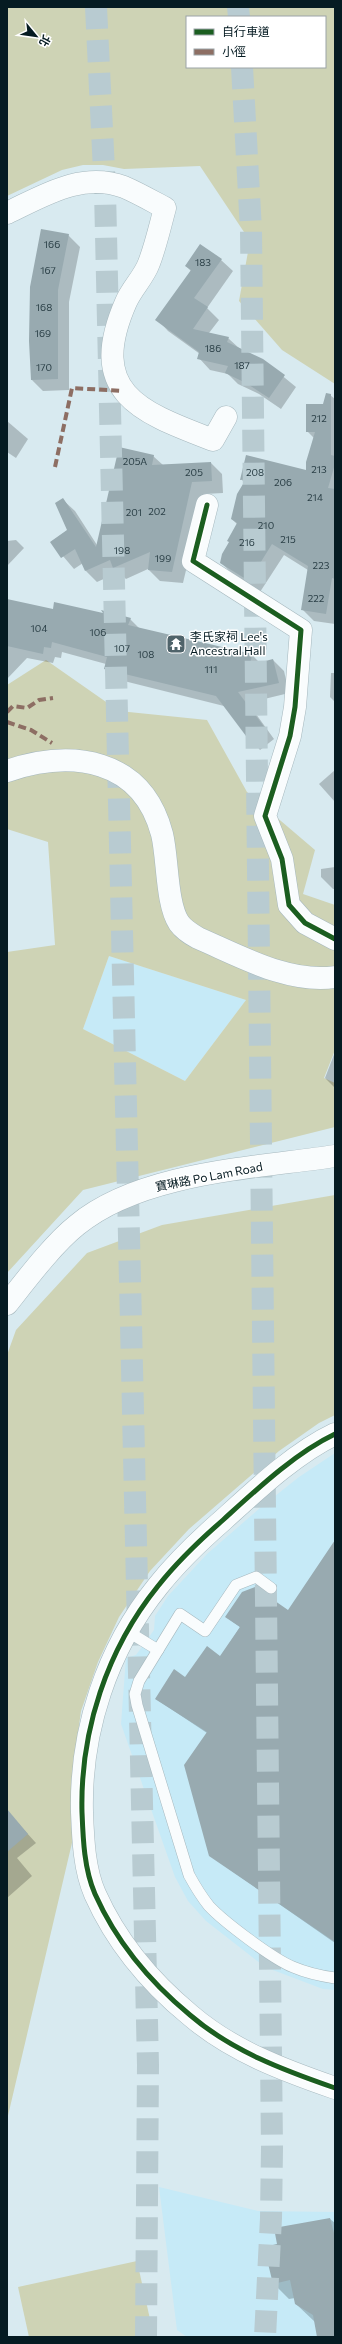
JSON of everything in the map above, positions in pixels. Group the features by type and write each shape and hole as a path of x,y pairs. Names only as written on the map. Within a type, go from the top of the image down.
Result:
{"street":[{"path":"7,213 60,187 82,182 101,183 123,187 165,208 149,264 127,300 118,320 114,337 112,357 116,374 123,390 136,404 151,415 168,423 213,440 226,417"},
{"path":"207,504 193,561 300,630 295,707 290,736 265,816 282,859 289,905 305,923 335,938"},
{"path":"7,771 29,763 59,759 86,761 116,771 139,789 154,810 162,834 174,911 179,923 187,932 198,938 292,976 310,980 335,977"},
{"name":"寶琳路 Po Lam Road","path":"7,1304 27,1278 77,1225 119,1199 166,1183 232,1170 335,1156"},
{"path":"335,1434 287,1466 197,1543 158,1586 127,1631 106,1676 89,1726 81,1784 83,1844 94,1893 117,1934 149,1978 191,2016 236,2047 268,2063 335,2088"}],"lane":[{"path":"272,1588 256,1577 236,1585 205,1631 180,1614 139,1681 135,1694 137,1705 192,1881 210,1907 271,1956 293,1967 316,1975 335,1978"},
{"path":"127,1631 158,1650"}],"shaded area":[{"path":"109,956 246,1000 185,1081 83,1029"},
{"path":"335,1453 335,1990 323,1989 265,1967 206,1921 188,1901 175,1877 121,1724 126,1658 136,1655 154,1630 155,1616 168,1596 207,1554 260,1508 299,1477"},
{"path":"159,2187 258,2211 335,2212 335,2337 187,2337 177,2330"}],"green space":[{"path":"7,7 335,7 335,384 282,350 239,301 250,241 200,166 124,169 103,165 83,165 62,170 7,196"},
{"path":"46,660 119,711 207,720 247,792 315,850 303,894 335,905 335,1050 324,1078 335,1083 335,1127 83,1190 7,1273 7,952 55,945 48,842 7,829 7,685","holes":["109,956 246,1000 185,1081 83,1029"]},
{"path":"335,1195 335,1415 319,1423 279,1451 189,1529 150,1571 119,1617 98,1662 81,1711 73,1770 75,1830 7,2120 7,1355 16,1330 87,1253 162,1225"},
{"path":"137,2261 154,2337 29,2337 18,2287"}],"building":[{"path":"41,229 69,234 58,290 58,379 31,380 29,341 30,287"},
{"path":"200,244 222,259 194,298 208,307 193,329 229,337 227,342 263,359 285,375 269,398 246,383 225,373 228,366 197,359 199,352 155,320 191,270 185,266"},
{"path":"326,393 331,394 331,455 335,456 335,464 328,488 335,489 335,579 332,578 326,614 301,610 308,566 272,544 249,581 220,563 222,554 229,542 227,541 237,523 231,519 237,494 246,479 240,480 246,455 306,470 306,462 315,432 306,432 306,404 323,404"},
{"path":"119,447 154,455 152,465 211,462 212,481 192,482 172,572 148,570 150,552 113,568 110,560 85,571 75,549 61,558 50,542 67,530 55,503 63,498 96,547"},
{"path":"7,599 53,609 54,602 103,613 101,610 131,618 128,625 252,654 250,665 273,659 279,683 238,692 265,728 249,740 216,696 104,669 107,657 52,642 51,648 44,647 43,654 7,646"},
{"path":"335,1540 335,1942 209,1856 184,1765 207,1732 155,1699 174,1669 185,1677 207,1646 220,1656 240,1627 225,1617 242,1592 255,1587 288,1610"},
{"path":"7,1809 28,1834 7,1852"},
{"path":"330,2218 335,2237 335,2337 317,2337 313,2315 295,2304 290,2280 273,2284 264,2247 277,2244 274,2228"}],"tunnel":[{"path":"96,7 105,191 148,2065 146,2337"},
{"path":"238,7 239,16"},
{"path":"242,68 251,230 272,2148 271,2218 265,2337"}],"marked path":[{"path":"55,467 72,388 123,391"},
{"path":"7,712 13,706 27,708 39,700 53,698"},
{"path":"7,722 31,730 52,743"}],"cycle path":[{"path":"207,505 193,561 301,630 295,707 290,736 265,816 282,859 289,905 305,923 335,939"},
{"path":"335,1434 305,1451 276,1473 214,1528 173,1568 140,1610 124,1636 100,1692 86,1751 82,1812 86,1864 95,1894 113,1928 135,1960 148,1975 190,2015 223,2039 277,2066 335,2088"}],"place":[{"name":"李氏家祠 Lee's Ancestral Hall","path":"176,644"}]}
